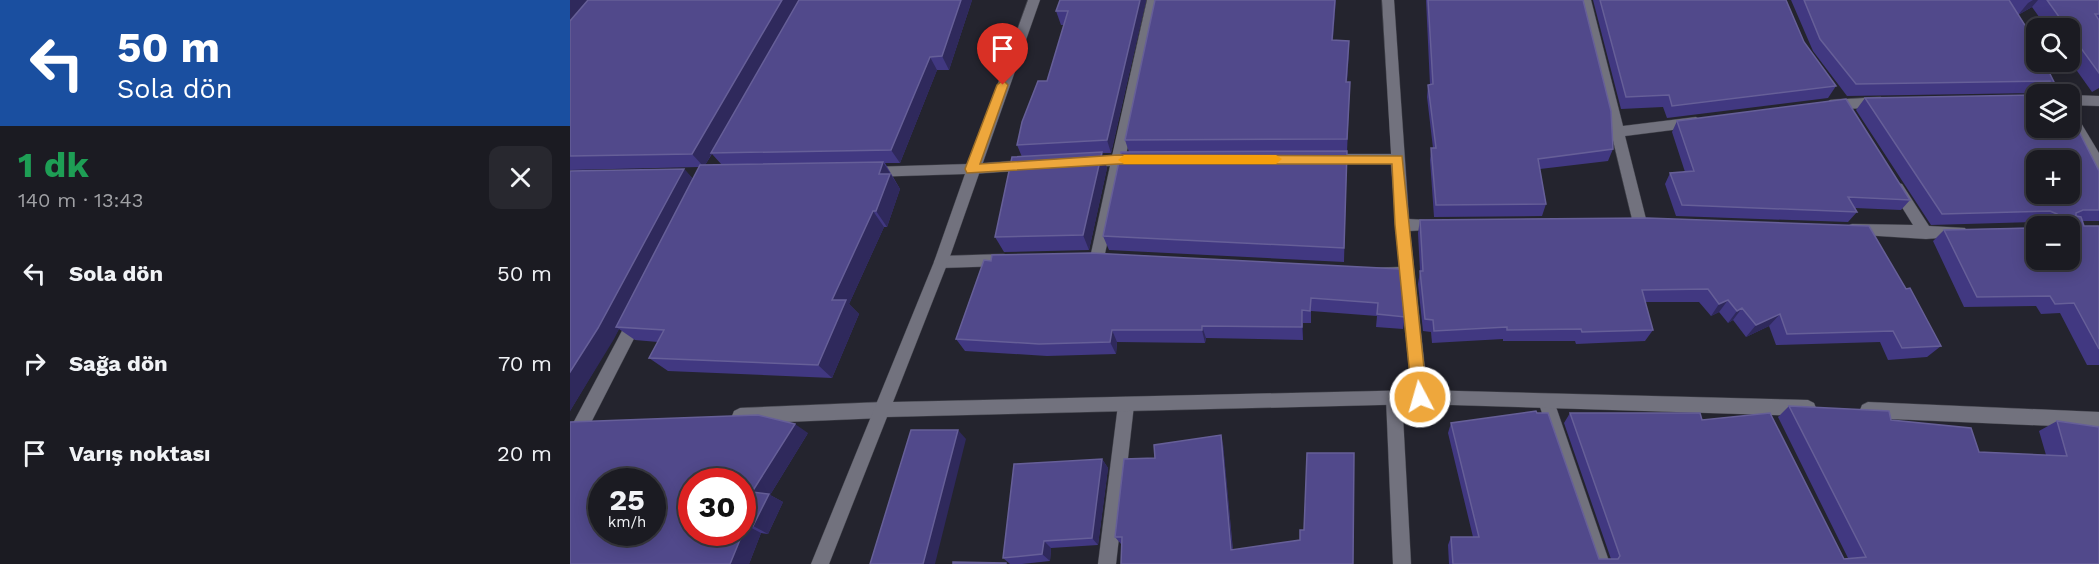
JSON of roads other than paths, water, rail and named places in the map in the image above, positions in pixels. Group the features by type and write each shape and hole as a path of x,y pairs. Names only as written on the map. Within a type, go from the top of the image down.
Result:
{"street":[{"path":"820,564 941,262 972,169 1034,0"},
{"path":"1097,258 1153,0"},
{"path":"1388,0 1402,225 1420,397"},
{"path":"1585,0 1640,224"},
{"path":"2080,100 2099,101"},
{"path":"1818,106 1899,102"},
{"path":"1617,132 1712,120"},
{"path":"2080,134 2099,165"},
{"path":"1316,159 1398,159"},
{"path":"1073,163 1153,160"},
{"path":"852,172 1039,165"},
{"path":"1887,173 1926,233"},
{"path":"1402,225 1449,225"},
{"path":"1842,230 1970,232"},
{"path":"941,262 1019,260"},
{"path":"1371,272 1407,274"},
{"path":"570,446 576,422 646,299"},
{"path":"722,417 883,410 1420,397 1819,408"},
{"path":"1394,398 1402,564"},
{"path":"1546,401 1601,564"},
{"path":"1107,564 1126,405"},
{"path":"1761,406 1771,427"},
{"path":"1854,410 2099,420"},
{"path":"576,422 606,422"}]}
